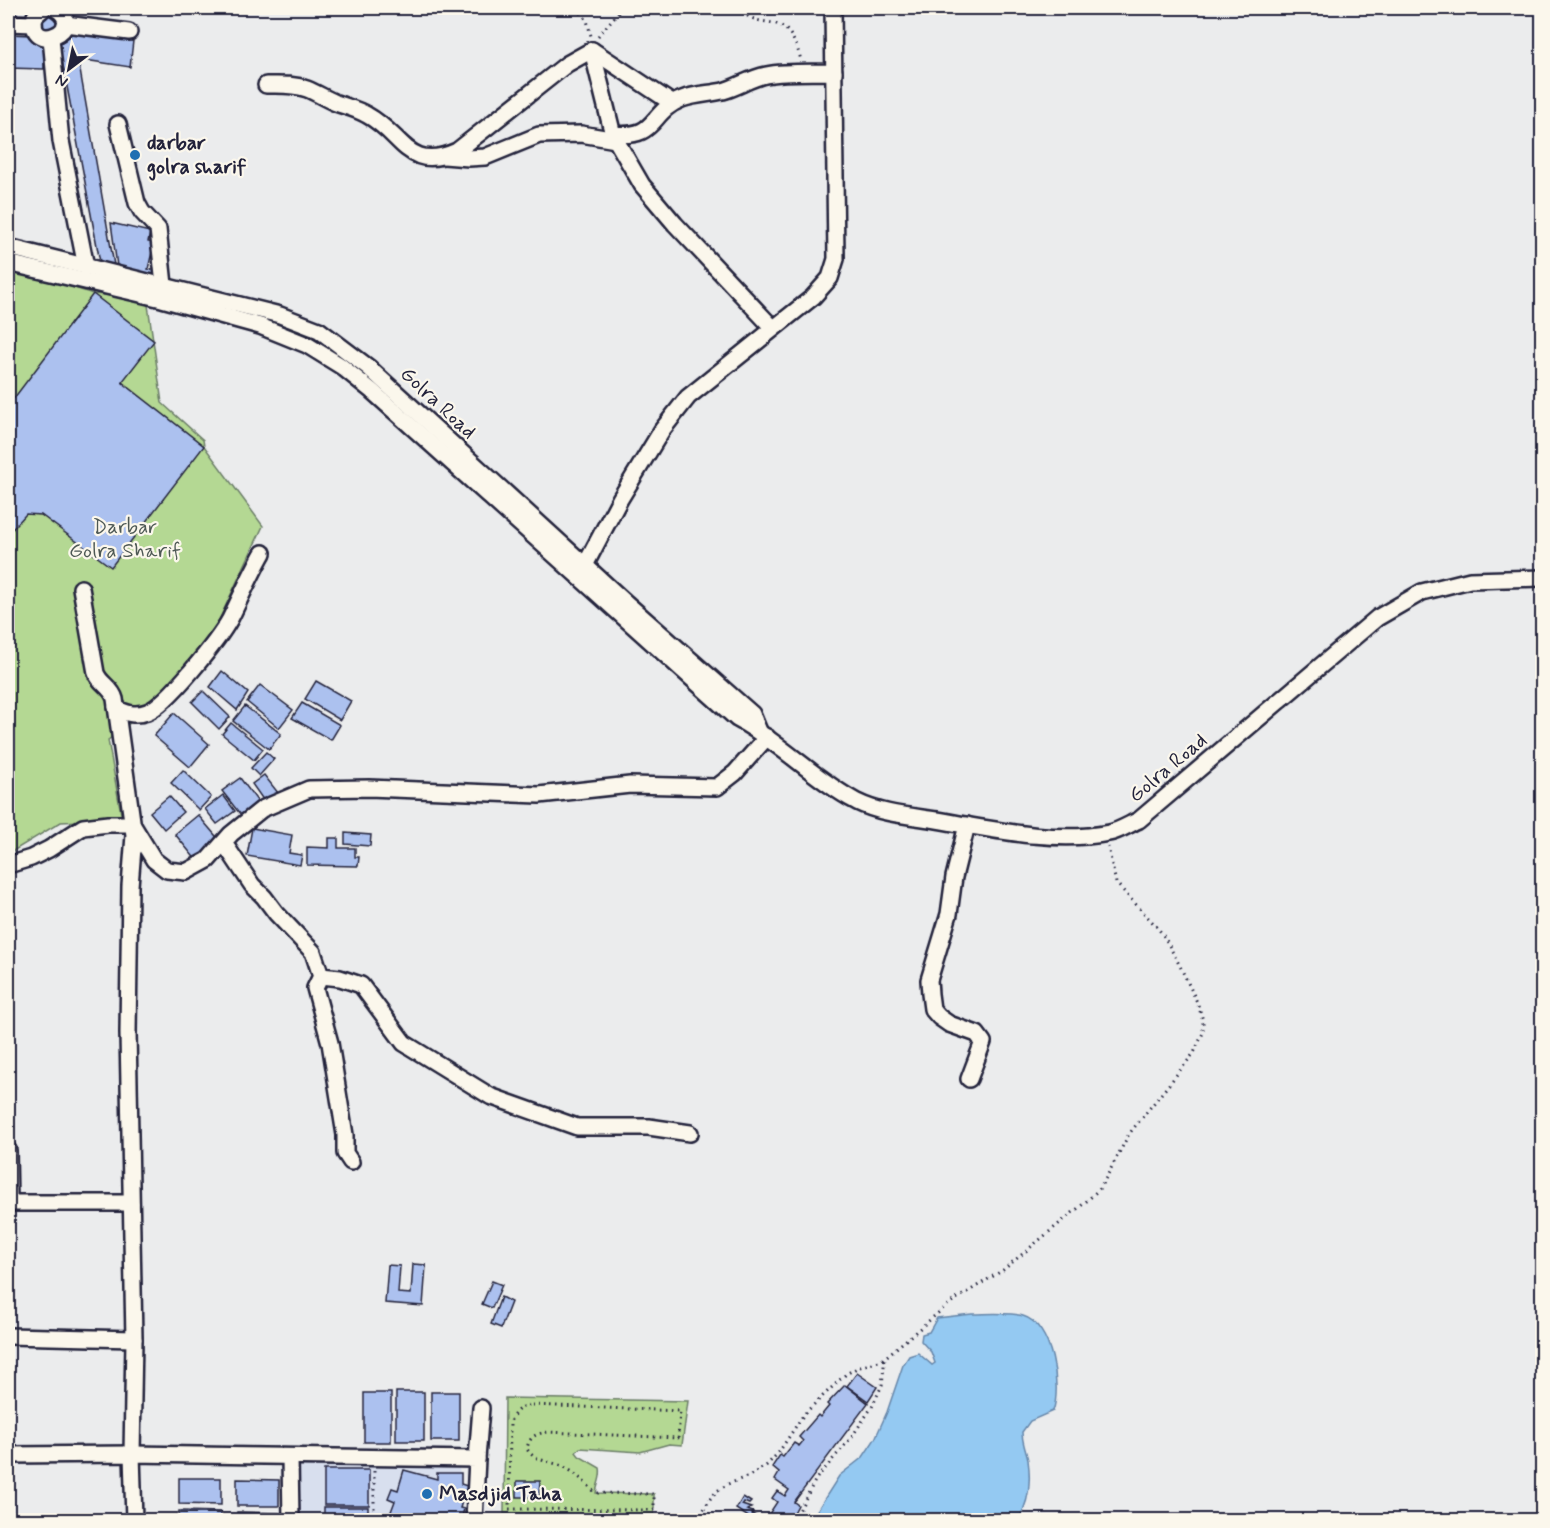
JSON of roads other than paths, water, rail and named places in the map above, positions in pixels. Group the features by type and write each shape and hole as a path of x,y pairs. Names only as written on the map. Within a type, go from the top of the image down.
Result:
{"street":[{"path":"44,8 35,16 34,24 41,35 51,38 60,33 65,24 63,15 55,8"},
{"path":"582,571 620,499 662,430 688,397 813,297 830,278 836,259 833,8"},
{"path":"8,23 34,24"},
{"path":"65,24 129,32"},
{"path":"51,38 61,141 86,267"},
{"path":"592,50 672,104"},
{"path":"592,50 614,137 642,185 773,328"},
{"path":"444,156 458,151 576,57 592,50"},
{"path":"266,85 308,89 325,99 368,115 414,154 428,158 444,156 469,158 485,157 539,135 581,134 614,137 637,134 646,130 672,104 691,96 739,86 766,75 834,72"},
{"path":"118,124 137,202 158,229 164,285"},
{"name":"Golra Road","path":"8,248 280,315 319,330 368,367 582,571"},
{"name":"Golra Road","path":"8,263 162,299 260,326 307,345 341,366 752,714 763,734 819,778 859,803 892,813 1019,833 1075,837 1106,833 1139,820 1377,618 1422,592 1470,580 1542,578"},
{"path":"116,707 128,714 147,712 160,704 230,619 263,553"},
{"path":"81,588 96,673 98,679 113,692 128,781 134,835 130,886 128,1033 134,1339 132,1454 134,1521"},
{"path":"132,824 154,860 167,870 186,872 208,860 262,809 309,789 539,795 630,785 717,787 735,772 763,734"},
{"path":"8,865 31,858 49,849 83,827 132,824"},
{"path":"967,825 954,877 949,914 929,980 932,1009 949,1024 977,1034 983,1042 969,1079"},
{"path":"224,843 252,885 313,952 321,976 315,988 330,1043 345,1135 345,1153 351,1162"},
{"path":"321,976 340,978 361,985 404,1043 490,1096 577,1127 649,1127 690,1133"},
{"path":"8,1150 8,1203 131,1203"},
{"path":"8,1336 134,1339"},
{"path":"474,1521 482,1408"},
{"path":"8,1455 132,1454 477,1459"},
{"path":"290,1457 291,1521"}],"water":[{"path":"972,1314 1011,1314 1033,1321 1048,1343 1052,1358 1056,1387 1053,1411 1030,1421 1022,1432 1028,1460 1029,1484 1025,1506 1018,1520 811,1520 839,1476 863,1457 875,1439 903,1365 909,1356 918,1353 932,1365 935,1363 931,1352 921,1341 922,1334 929,1332 937,1318"}],"place":[{"name":"darbar golra sharif","path":"135,155"},
{"name":"Masdjid Taha","path":"427,1494"}],"park label":[{"name":"Darbar Golra Sharif","path":"125,539"}]}
